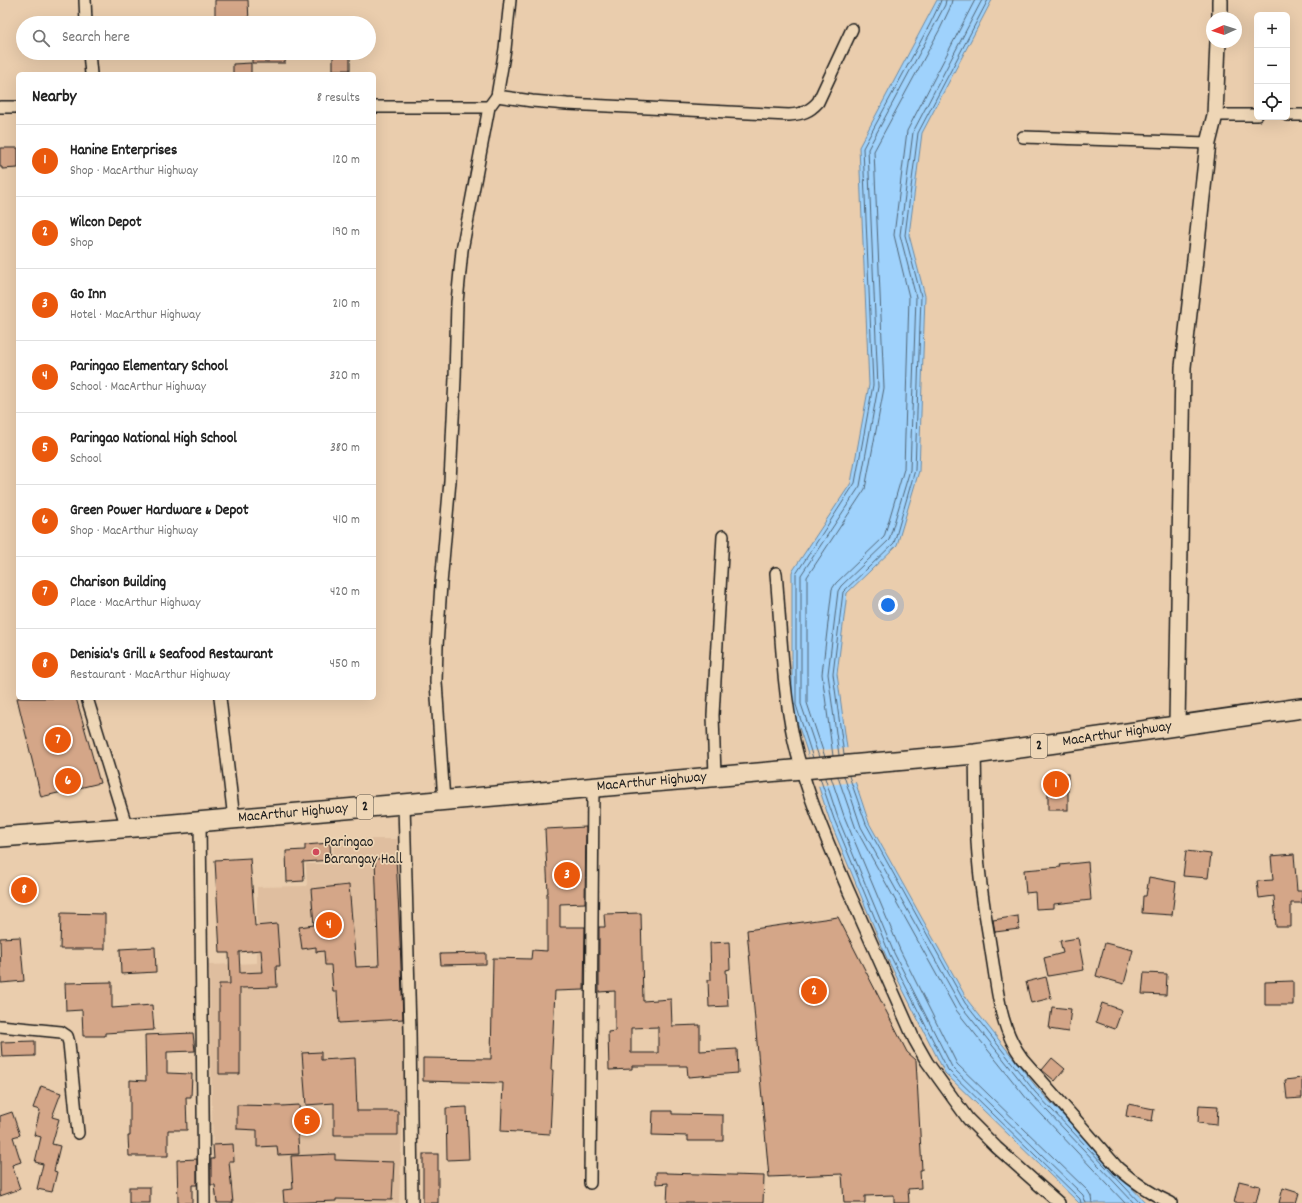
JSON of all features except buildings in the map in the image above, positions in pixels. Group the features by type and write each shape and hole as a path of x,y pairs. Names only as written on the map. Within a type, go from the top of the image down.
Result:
{"highway":[{"name":"MacArthur Highway","path":"0,837 200,822 975,754 1302,708"}],"street":[{"path":"85,0 86,16"},
{"path":"444,801 436,682 441,584 450,473 457,302 462,250 489,107 497,96 505,49 510,0"},
{"path":"1220,0 1220,12"},
{"path":"497,96 567,104 797,115 812,109 818,102 852,29"},
{"path":"1177,725 1183,367 1208,143 1216,115 1218,48"},
{"path":"90,60 91,72"},
{"path":"376,106 489,107"},
{"path":"0,107 16,107"},
{"path":"1216,115 1254,115"},
{"path":"1290,115 1302,115"},
{"path":"1023,137 1208,143"},
{"path":"715,776 713,715 723,536"},
{"path":"776,573 787,703 794,741 806,770 815,809 842,876 914,1039 927,1062 968,1119 1007,1157 1059,1203"},
{"path":"88,700 127,828"},
{"path":"220,700 234,819"},
{"path":"975,754 978,854 982,890 1000,1006 1008,1035 1014,1048 1022,1058 1118,1168 1152,1194 1171,1203"},
{"path":"590,1183 593,787"},
{"path":"404,804 410,1031 412,1203"},
{"path":"200,822 204,1203"},
{"path":"0,1026 58,1031 67,1036 78,1133"}],"shaded area":[{"path":"333,839 398,839 406,1038 399,1203 214,1203 209,965 257,963 257,887 307,886 306,864 334,864"}],"water":[{"path":"937,0 992,0 922,133 909,235 925,296 919,471 897,545 847,593 837,674 849,763 869,823 968,1001 1038,1089 1146,1203 1079,1203 945,1073 886,956 830,821 792,706 792,572 851,483 869,385 859,147"}],"pier":[{"path":"849,748 851,763 857,782 816,786 809,763 808,751"}],"place":[{"name":"Charison Building","path":"58,740"},
{"name":"Green Power Hardware & Depot","path":"68,781"},
{"name":"Hanine Enterprises","path":"1056,784"},
{"name":"Paringao Barangay Hall","path":"316,852"},
{"name":"Go Inn","path":"567,875"},
{"name":"Denisia's Grill & Seafood Restaurant","path":"24,890"},
{"name":"Paringao Elementary School","path":"329,925"},
{"name":"Wilcon Depot","path":"814,991"},
{"name":"Paringao National High School","path":"307,1121"}]}
